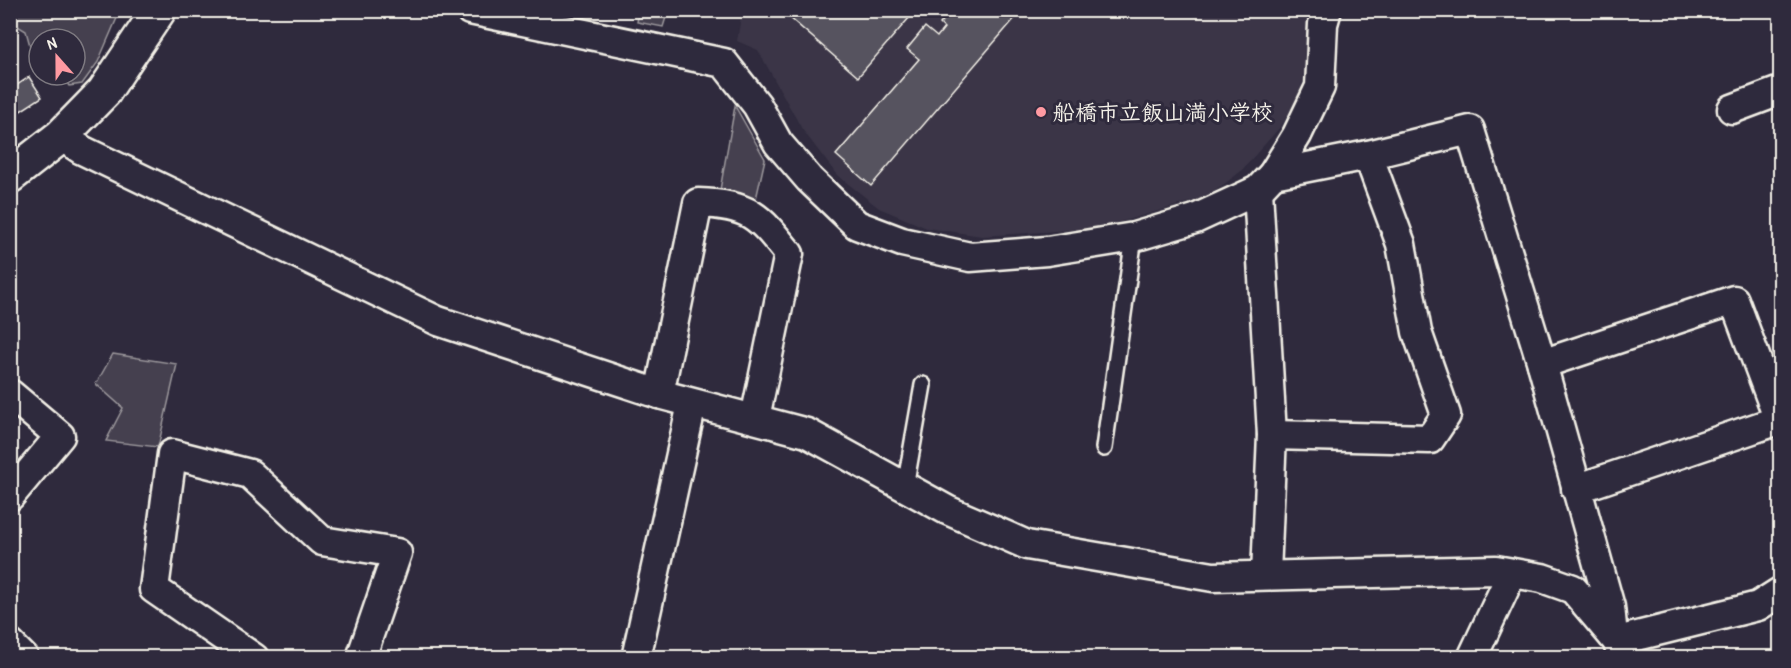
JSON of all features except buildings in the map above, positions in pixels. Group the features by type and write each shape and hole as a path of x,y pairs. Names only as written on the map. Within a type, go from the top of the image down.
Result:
{"street":[{"path":"10,176 61,136 104,92 159,10"},
{"path":"470,10 724,63 758,105 778,143 809,179 857,225 902,242 970,257 1047,251 1134,237 1195,219 1265,182 1470,130 1542,364 1610,607 1618,645"},
{"path":"1266,574 1272,435 1265,182 1297,135 1320,87 1323,24 1327,10"},
{"path":"1732,109 1780,91"},
{"path":"61,136 82,150 438,321 659,394 807,433 948,510 1027,545 1214,577 1496,570 1542,578 1573,589 1618,645"},
{"path":"1272,435 1430,439 1446,415 1417,332 1401,244 1368,155"},
{"path":"659,394 698,203 726,204 761,219 789,254 755,418"},
{"path":"1542,364 1734,300 1779,420 1576,489"},
{"path":"10,394 60,435 10,496"},
{"path":"636,657 692,404"},
{"path":"254,657 154,589 171,454 250,474 322,541 397,553 361,657"},
{"path":"1472,657 1512,573"},
{"path":"1618,645 1758,606 1780,592"},
{"path":"10,644 24,657"}],"lane":[{"path":"1104,448 1134,237"},
{"path":"905,487 923,385"}],"shaded area":[{"path":"11,10 120,10 98,62 87,77 87,27 27,27 27,35 26,31 11,22"},
{"path":"639,11 668,11 663,27 637,22"},
{"name":"船橋市立飯山満小学校","path":"742,11 1312,11 1306,67 1298,99 1281,126 1240,172 1207,197 1099,228 982,236 927,228 879,208 837,175 802,129 758,50 737,41"},
{"path":"735,106 765,159 756,199 720,190"},
{"path":"113,354 177,364 158,447 106,441 123,408 96,384"}],"place":[{"name":"船橋市立飯山満小学校","path":"1041,112"}]}
